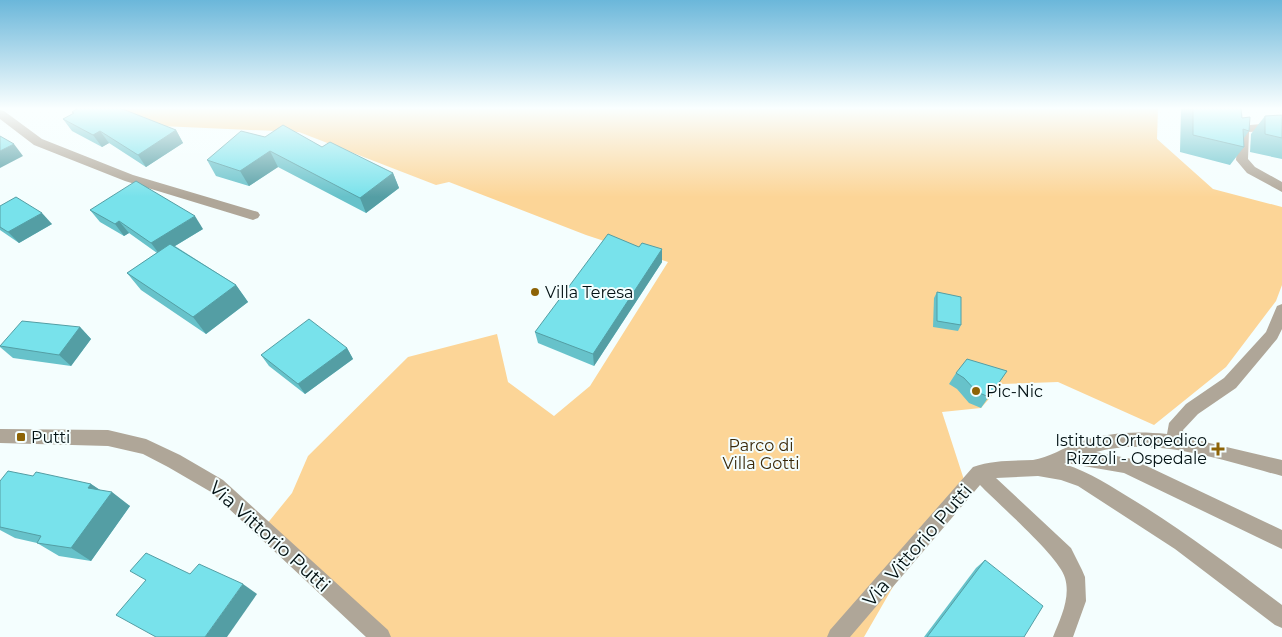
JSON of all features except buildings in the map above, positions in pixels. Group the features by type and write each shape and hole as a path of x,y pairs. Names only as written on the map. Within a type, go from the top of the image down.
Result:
{"street":[{"path":"32,138 38,142 129,178 252,216"},
{"path":"1243,138 1242,160 1251,170 1282,188"},
{"path":"1175,443 1175,428 1192,408 1230,383 1272,335 1282,310"},
{"name":"Via Vittorio Putti","path":"0,436 108,438 146,447 167,458 217,486 381,637"},
{"path":"1036,467 1090,446 1110,441 1135,439 1175,443 1282,468"},
{"path":"1066,456 1126,465 1282,540"},
{"name":"Via Vittorio Putti","path":"837,637 979,473 1007,467 1036,467"},
{"path":"1036,467 1073,475 1131,509 1201,554 1282,618"},
{"path":"979,473 1064,555 1075,577 1076,601 1063,637"}],"green space":[{"name":"Parco di Villa Gotti","path":"314,138 1157,138 1213,189 1282,207 1282,285 1276,301 1226,367 1154,425 1058,382 1002,384 981,408 942,412 967,489 939,507 864,637 371,637 262,530 292,493 308,456 408,357 497,334 508,382 554,416 590,386 668,262 586,235 449,182 436,185"}],"place":[{"name":"Villa Teresa","path":"535,292"},
{"name":"Pic-Nic","path":"976,391"},
{"name":"Putti","path":"21,437"},
{"name":"Istituto Ortopedico Rizzoli - Ospedale","path":"1218,449"}]}
